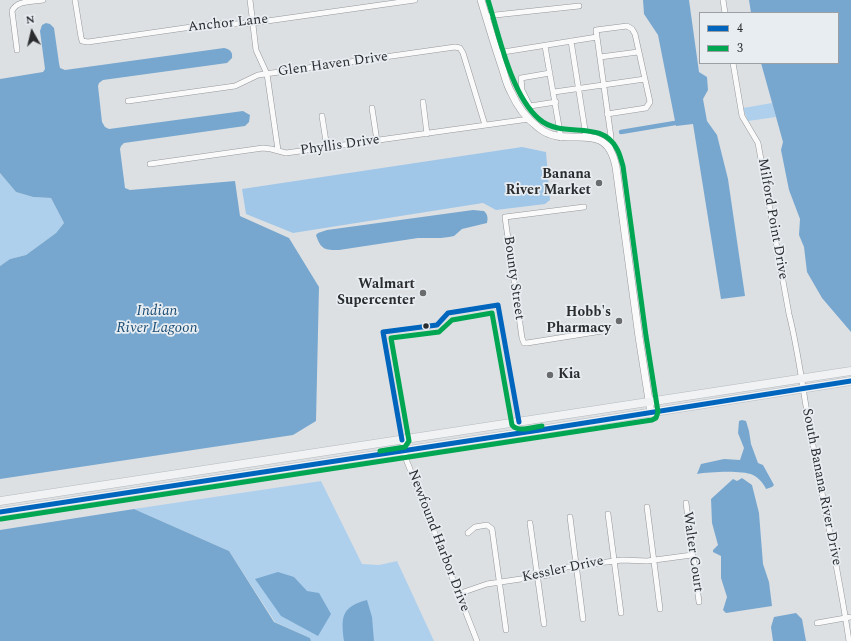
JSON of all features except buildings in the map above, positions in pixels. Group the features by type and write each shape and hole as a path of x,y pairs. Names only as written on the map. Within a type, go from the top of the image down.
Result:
{"main road":[{"path":"0,501 851,371"},
{"path":"0,512 851,381"}],"street":[{"path":"17,50 12,11 14,6 20,3 43,0"},
{"name":"Anchor Lane","path":"75,0 82,41 88,42 219,23 253,23 415,0"},
{"path":"250,0 256,50 267,74 278,150"},
{"path":"481,0 497,53 511,92 529,120 549,134 561,138 586,136 598,139 610,149"},
{"path":"723,0 725,12"},
{"path":"486,16 579,6"},
{"path":"607,114 646,108 650,102 634,34 632,29 628,26 596,30 607,114 611,137 610,149 616,167 651,413"},
{"path":"497,53 597,37"},
{"path":"571,41 586,136"},
{"path":"545,46 556,102 561,138"},
{"name":"Glen Haven Drive","path":"128,101 235,86 258,75 458,47 463,53 485,125"},
{"path":"600,57 638,52"},
{"name":"Milford Point Drive","path":"733,64 742,116 758,143 802,379"},
{"path":"550,73 521,78 522,90 530,106 556,102"},
{"path":"554,92 645,79"},
{"path":"423,102 427,134"},
{"path":"372,108 377,141"},
{"path":"322,116 327,148"},
{"name":"Phyllis Drive","path":"150,164 263,148 278,150 286,153 529,120"},
{"name":"Bounty Street","path":"584,206 505,217 522,338 524,342 527,343 602,332"},
{"name":"South Banana River Drive","path":"802,379 848,618 849,641"},
{"name":"Newfound Harbor Drive","path":"402,440 404,451 428,517 477,641"},
{"name":"Walter Court","path":"686,503 699,602"},
{"path":"647,508 660,609"},
{"path":"608,514 621,613"},
{"path":"570,517 583,619"},
{"path":"530,523 544,624"},
{"path":"468,533 475,527 487,525 492,529 506,630"},
{"name":"Kessler Drive","path":"458,594 480,586 538,577 576,566 614,560 654,561 692,555"},
{"path":"817,622 848,618"}],"shaded area":[{"path":"772,103 776,117 748,121 743,108"},
{"path":"522,147 546,152 550,200 545,204 496,210 483,203 293,233 246,214 242,189"},
{"path":"0,173 16,192 33,197 51,198 64,223 56,233 26,255 10,259 0,266"},
{"path":"321,481 362,564 379,565 397,561 434,641 311,641 310,638 275,622 229,551 134,509"}],"water":[{"path":"643,0 689,0 699,72 707,77 708,90 703,99 707,121 717,135 728,179 745,296 721,299 693,124 676,126 658,35 644,14"},
{"path":"749,0 851,0 851,332 822,298 807,272 804,247 799,235 800,219 789,190 781,150 783,142 761,64 839,64 839,12 751,12"},
{"name":"Indian River Lagoon","path":"46,23 50,24 54,28 60,68 65,70 224,48 231,51 232,58 227,63 103,80 98,86 102,122 105,127 109,129 243,111 250,115 249,122 245,126 124,143 120,149 125,188 130,190 235,181 240,216 289,238 319,287 316,421 293,435 0,479 0,266 10,259 26,255 56,233 64,223 51,198 33,197 16,192 0,173 0,79 43,72 45,69 40,31 42,25"},
{"path":"473,210 484,211 488,220 487,223 462,229 454,236 449,237 418,238 334,250 324,248 320,244 316,235 327,230"},
{"path":"739,421 746,421 751,444 758,463 763,465 774,485 772,487 766,489 763,483 748,473 725,472 697,474 701,464 724,459 740,460 744,448 738,433"},
{"path":"742,478 752,485 759,513 763,564 769,582 772,606 726,613 723,610 727,597 721,578 721,556 713,552 718,545 712,523 711,499 733,479 737,481"},
{"path":"134,509 229,551 274,622 310,638 311,641 0,641 0,530"},
{"path":"278,572 294,577 307,591 319,593 331,614 318,636 281,616 255,579"},
{"path":"367,600 372,617 374,641 344,641 343,619 345,614 352,606"},
{"path":"796,613 802,619 806,641 773,641 771,627 774,617"}],"waterway":[{"path":"621,132 675,123"}],"transit line":[{"name":"3","path":"1,519 652,420 656,418 658,412 623,166 619,153 610,140 601,134 592,131 559,128 549,125 539,119 529,108 513,80 488,0"},
{"name":"4","path":"402,440 383,332 437,325 448,313 498,305 519,422"},
{"name":"3","path":"380,451 405,447 409,441 391,338 439,332 452,320 492,313 512,425 518,429 542,426"},
{"name":"4","path":"0,512 851,381"}],"place":[{"name":"Banana River Market","path":"599,183"},
{"name":"Walmart Supercenter","path":"423,293"},
{"name":"Hobb's Pharmacy","path":"619,321"},
{"name":"Kia","path":"550,375"}]}
